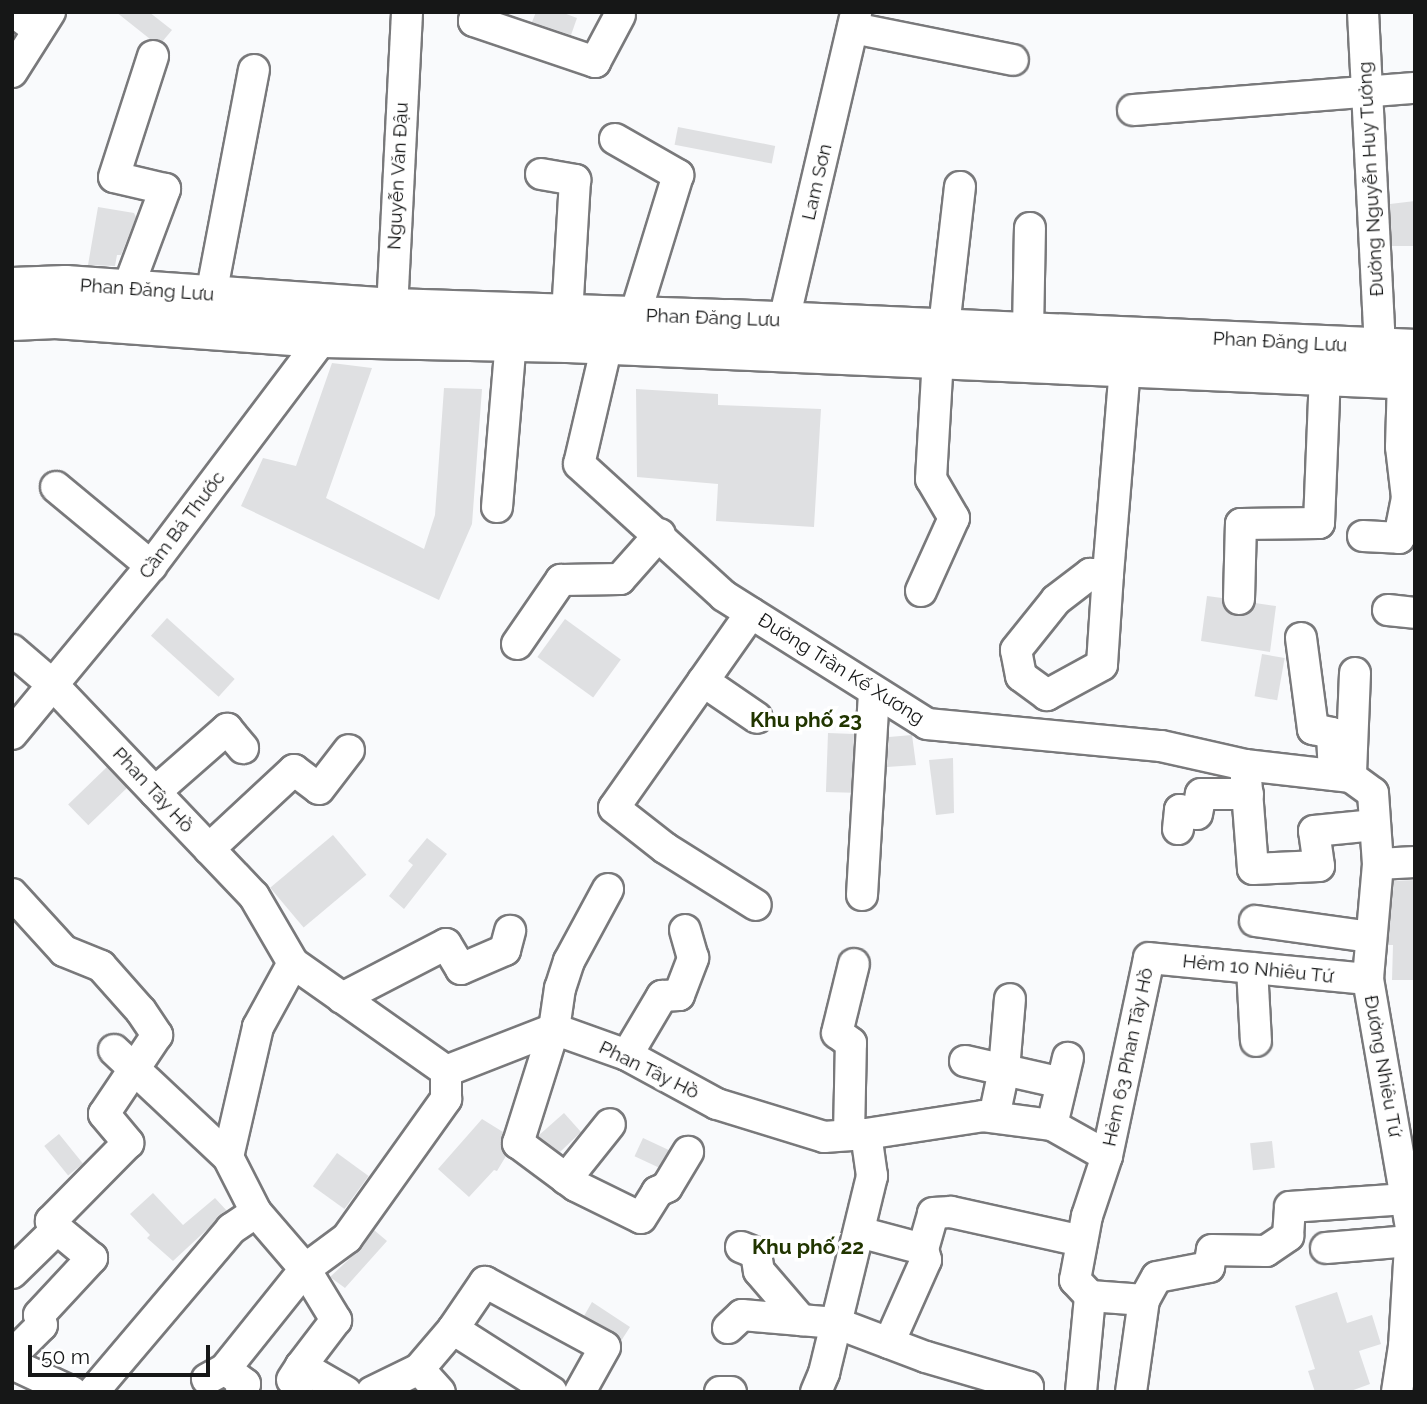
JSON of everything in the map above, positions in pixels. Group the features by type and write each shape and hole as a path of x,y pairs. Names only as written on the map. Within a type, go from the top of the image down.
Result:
{"main road":[{"name":"Phan Đăng Lưu","path":"12,286 65,284 211,295 323,320"},
{"name":"Phan Đăng Lưu","path":"391,324 567,313 635,315 783,337"},
{"name":"Phan Đăng Lưu","path":"12,321 323,320 391,324 511,342 607,345 783,337 941,343 1125,368 1325,376 1403,364"},
{"name":"Phan Đăng Lưu","path":"941,343 1028,331 1403,364"}],"street":[{"name":"Nguyễn Văn Đậu","path":"391,324 407,12"},
{"path":"476,12 474,21 595,62 620,15"},
{"name":"Đường Nguyễn Huy Tưởng","path":"1363,12 1366,91 1403,364 1401,447 1411,498 1399,538 1363,536"},
{"path":"12,72 34,18"},
{"path":"854,20 1013,60"},
{"name":"Lam Sơn","path":"783,337 854,20"},
{"path":"128,288 165,189 114,177 153,56"},
{"path":"211,295 254,70"},
{"path":"1133,110 1415,88"},
{"path":"615,139 678,175 635,315"},
{"path":"541,174 575,180 567,313"},
{"path":"921,591 954,518 931,479 941,343 960,187"},
{"path":"1028,331 1030,228"},
{"name":"Cầm Bá Thước","path":"12,734 151,566 323,320"},
{"path":"497,507 511,342"},
{"name":"Đường Trần Kế Xương","path":"607,345 579,464 660,534 724,596 927,724 1161,746 1246,780 1342,776"},
{"path":"1108,574 1125,368"},
{"path":"1239,599 1241,524 1319,523 1325,376"},
{"path":"56,488 151,566"},
{"path":"516,644 561,580 620,579 660,534"},
{"path":"751,613 614,808 665,848 756,905"},
{"path":"1301,638 1313,729 1332,733 1342,776 1373,793 1378,864 1415,862"},
{"name":"Phan Tây Hồ","path":"12,650 53,684 254,897 293,963 446,1071"},
{"path":"1342,776 1355,673"},
{"path":"703,681 757,718"},
{"path":"862,895 874,691"},
{"path":"155,792 228,729 243,748"},
{"path":"209,849 294,770 319,789 349,750"},
{"path":"1178,829 1180,810 1197,814 1201,794 1246,780 1253,869 1319,866 1314,831 1375,825"},
{"name":"Đường Nhiêu Tứ","path":"1378,864 1368,979 1410,1220 1410,1349 1396,1392"},
{"path":"608,889 569,961 560,988 554,1029 518,1143 566,1179 641,1218 657,1192 667,1187 688,1152"},
{"path":"12,894 64,951 101,967 141,1011 157,1035 124,1060 104,1114 128,1143 51,1221 92,1258 39,1315 41,1325 12,1355"},
{"path":"1255,921 1371,937"},
{"path":"627,1055 659,989 679,995 693,958 685,930"},
{"path":"342,998 446,944 461,969 505,950 510,932"},
{"name":"Hẻm 10 Nhiêu Tứ","path":"1149,958 1368,979"},
{"name":"Hẻm 63 Phan Tây Hồ","path":"1090,1296 1075,1280 1087,1216 1107,1156 1149,958"},
{"path":"228,1157 258,1027 293,963"},
{"path":"816,1392 872,1176 857,1134 851,1043 837,1033 854,964"},
{"path":"1252,968 1255,1041"},
{"path":"994,1117 1004,1070 1010,999"},
{"path":"224,1380 306,1269 347,1238 446,1099 446,1071 554,1029"},
{"name":"Phan Tây Hồ","path":"554,1029 627,1055 717,1104 824,1137 983,1116 1052,1125 1107,1156"},
{"path":"124,1060 228,1157 256,1212 306,1269 336,1320 299,1379 285,1392"},
{"path":"965,1061 1004,1070 1065,1071 1052,1125"},
{"path":"566,1179 610,1124"},
{"path":"1131,1392 1144,1300 1157,1277 1209,1267 1206,1241 1266,1251 1288,1236 1290,1208 1410,1220"},
{"path":"93,1392 231,1229 256,1212"},
{"path":"889,1343 926,1259 923,1248 933,1213 951,1212 1082,1241"},
{"path":"1326,1248 1410,1220"},
{"path":"12,1273 57,1228"},
{"path":"859,1232 923,1248"},
{"path":"741,1247 756,1253 759,1271 801,1320"},
{"path":"372,1392 419,1369 453,1329 485,1282 605,1347 580,1392"},
{"path":"1081,1392 1090,1296 1144,1300"},
{"path":"728,1328 742,1315 836,1323 889,1343 1028,1387 1028,1392"},
{"path":"453,1329 552,1392"},
{"path":"12,1364 72,1392"},
{"path":"419,1369 439,1392"},
{"path":"299,1379 346,1392"},
{"path":"720,1392 732,1392"}],"building":[{"path":"116,12 149,12 172,30 162,42 150,39"},
{"path":"536,12 561,12 577,18 571,35 532,22"},
{"path":"678,127 775,146 772,164 675,145"},
{"path":"1415,201 1415,246 1392,246 1390,204"},
{"path":"98,207 134,213 136,217 121,255 117,255 115,266 88,265"},
{"path":"332,363 372,368 326,498 424,549 435,515 444,388 482,389 472,524 439,600 241,506 263,458 296,466"},
{"path":"636,389 718,394 718,405 821,409 814,527 716,521 718,484 637,477"},
{"path":"1207,596 1222,598 1224,608 1238,616 1248,614 1255,603 1276,606 1270,652 1201,641"},
{"path":"167,618 235,679 219,697 151,636"},
{"path":"565,619 621,660 593,698 537,657"},
{"path":"1262,654 1285,658 1277,700 1255,696"},
{"path":"828,733 854,734 852,793 826,792"},
{"path":"912,735 916,765 887,767 889,737"},
{"path":"953,758 954,813 936,815 929,760"},
{"path":"107,767 127,788 88,825 68,805"},
{"path":"333,835 366,875 304,928 270,888"},
{"path":"427,838 447,854 404,909 389,896 413,865 408,861"},
{"path":"1415,880 1415,980 1392,980 1393,945 1388,945 1394,881"},
{"path":"564,1113 581,1132 560,1152 538,1136"},
{"path":"482,1119 503,1132 501,1148 506,1156 497,1171 494,1170 469,1197 438,1169"},
{"path":"59,1134 83,1164 68,1175 44,1146"},
{"path":"643,1138 669,1150 661,1168 635,1156"},
{"path":"1272,1141 1275,1168 1253,1170 1250,1143"},
{"path":"337,1153 369,1176 344,1209 313,1186"},
{"path":"153,1193 183,1225 215,1198 227,1211 173,1261 147,1238 150,1235 130,1214"},
{"path":"374,1230 387,1241 345,1288 330,1277 361,1248"},
{"path":"1337,1292 1347,1323 1372,1315 1381,1344 1359,1351 1370,1384 1348,1392 1315,1392 1308,1371 1315,1369 1295,1306"},
{"path":"592,1302 630,1327 621,1341 613,1332 584,1316"}],"district":[{"name":"Khu phố 23","path":"806,720"},
{"name":"Khu phố 22","path":"808,1247"}]}
